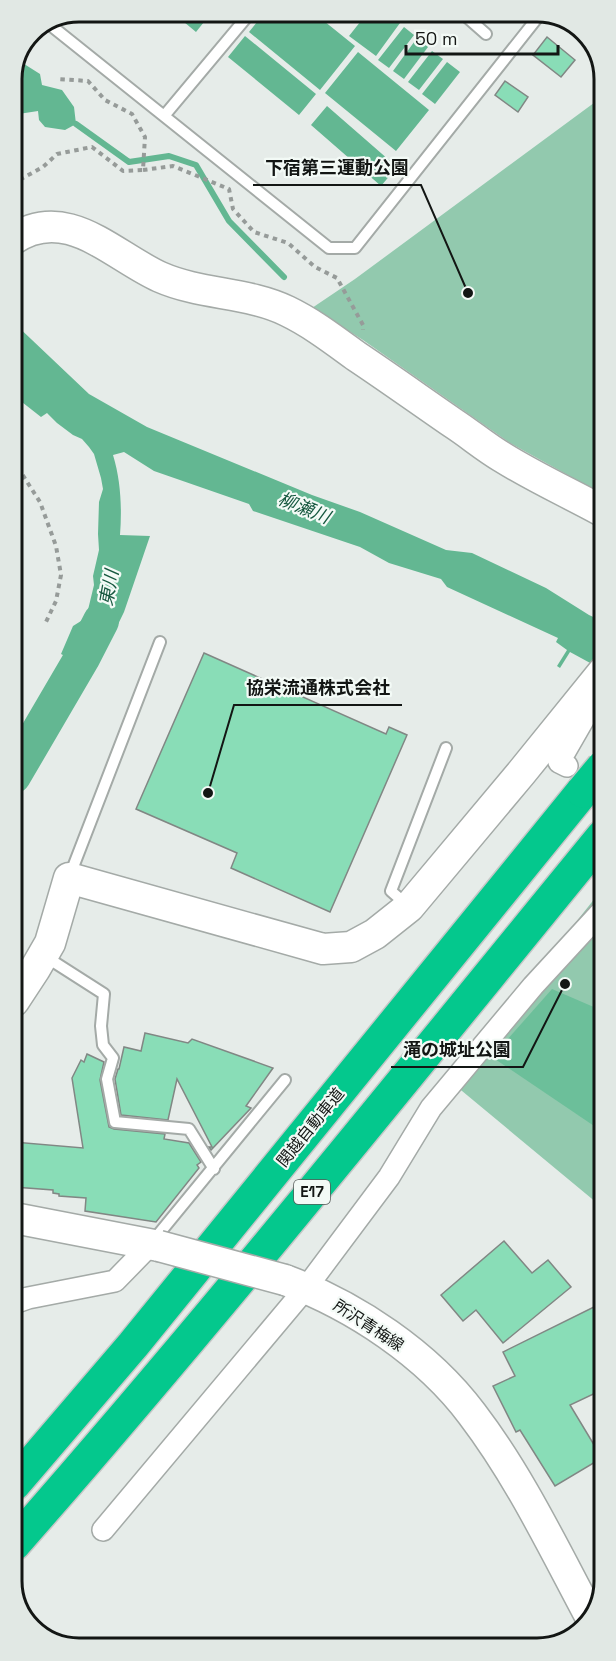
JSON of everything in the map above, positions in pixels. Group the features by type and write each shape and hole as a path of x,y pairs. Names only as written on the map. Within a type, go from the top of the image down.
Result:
{"highway":[{"name":"関越自動車道","path":"22,1475 133,1345 584,775"},
{"name":"E17","path":"22,1535 271,1243 594,847"}],"street":[{"path":"23,233 37,227 69,228 85,234 173,283 268,304 288,312 339,343 502,457 594,507"},
{"path":"22,988 50,942 69,878 323,949 351,947 375,934 409,907 535,747 594,683"},
{"path":"535,747 548,758 586,715 559,762 584,775"},
{"path":"104,1530 296,1284 389,1177 431,1108 533,986 594,920"},
{"name":"所沢青梅線","path":"22,1220 155,1245 296,1284 333,1301 385,1333 418,1358 471,1412 516,1479 586,1609"},
{"path":"22,1300 115,1281 155,1245"}],"lane":[{"path":"164,116 242,22"},
{"path":"474,23 486,33"},
{"path":"55,29 329,248 355,248 533,23"},
{"path":"69,878 160,642"},
{"path":"409,907 392,891 446,748"},
{"path":"43,955 105,994 101,1026 103,1045 113,1058 107,1079 115,1122 189,1129 214,1169"},
{"path":"155,1245 285,1080"}],"path":[{"path":"58,78 88,81 105,100 132,114 145,138 143,170"},
{"path":"23,178 42,167 57,154 92,147 123,171 173,166 229,189 234,209 254,232 288,243 315,267 337,278 363,325 363,333"},
{"path":"23,475 40,502 56,546 61,575 56,601 45,624"}],"shaded area":[{"path":"594,103 594,490 510,443 363,340 312,308 355,279"},
{"path":"594,899 594,1201 450,1081"},
{"path":"552,989 594,1007 594,1126 492,1057"}],"water":[{"path":"184,22 204,22 196,32"},
{"path":"257,22 326,23 355,46 320,90 249,32"},
{"path":"360,23 400,23 376,56 349,36"},
{"path":"404,27 414,35 389,68 378,60"},
{"path":"245,36 316,94 299,115 228,57"},
{"path":"417,38 428,47 404,79 393,71"},
{"path":"432,51 443,59 419,90 408,82"},
{"path":"358,52 429,110 396,151 325,93"},
{"path":"447,62 460,72 435,104 422,94"},
{"path":"24,64 40,74 42,85 62,90 74,107 76,124 65,130 45,127 39,120 38,111 23,113"},
{"path":"327,106 397,167 381,186 311,125"},
{"name":"柳瀬川","path":"23,331 89,394 147,427 312,495 360,512 446,550 472,553 546,588 594,617 594,665 570,652 560,668 557,666 567,650 556,642 558,638 447,587 441,579 389,563 360,547 253,511 249,504 154,471 124,452 113,455 120,495 120,535 150,536 124,612 108,645 92,670 61,654 73,626 87,614 94,585 93,576 99,550 99,502 103,489 101,478 94,454 82,439 73,435 47,413 41,417 23,403"}],"building":[{"path":"547,37 575,60 561,77 533,55"},
{"path":"505,81 528,97 518,112 495,95"},
{"path":"204,653 386,734 389,727 407,735 330,912 231,868 237,853 136,809"},
{"path":"145,1033 188,1043 192,1039 273,1068 246,1106 251,1108 211,1150 209,1147 212,1147 177,1079 168,1120 121,1115 115,1079 124,1047 141,1051"},
{"path":"87,1054 104,1062 100,1080 109,1127 165,1134 164,1139 189,1143 201,1162 197,1165 199,1168 156,1222 85,1211 86,1198 59,1196 53,1193 53,1190 22,1188 22,1143 83,1148 72,1078 81,1060 84,1062"},
{"path":"504,1241 532,1273 548,1260 571,1287 503,1343 476,1310 463,1321 441,1295"},
{"path":"594,1307 594,1394 570,1405 594,1445 594,1463 555,1486 520,1430 516,1432 493,1386 515,1376 503,1352"}],"waterway":[{"path":"76,124 129,162 169,156 196,165 229,221 284,277"},
{"name":"東川","path":"23,760 101,621"}],"place":[{"name":"下宿第三運動公園","path":"468,293"},
{"name":"協栄流通株式会社","path":"208,793"},
{"name":"滝の城址公園","path":"565,984"}]}
